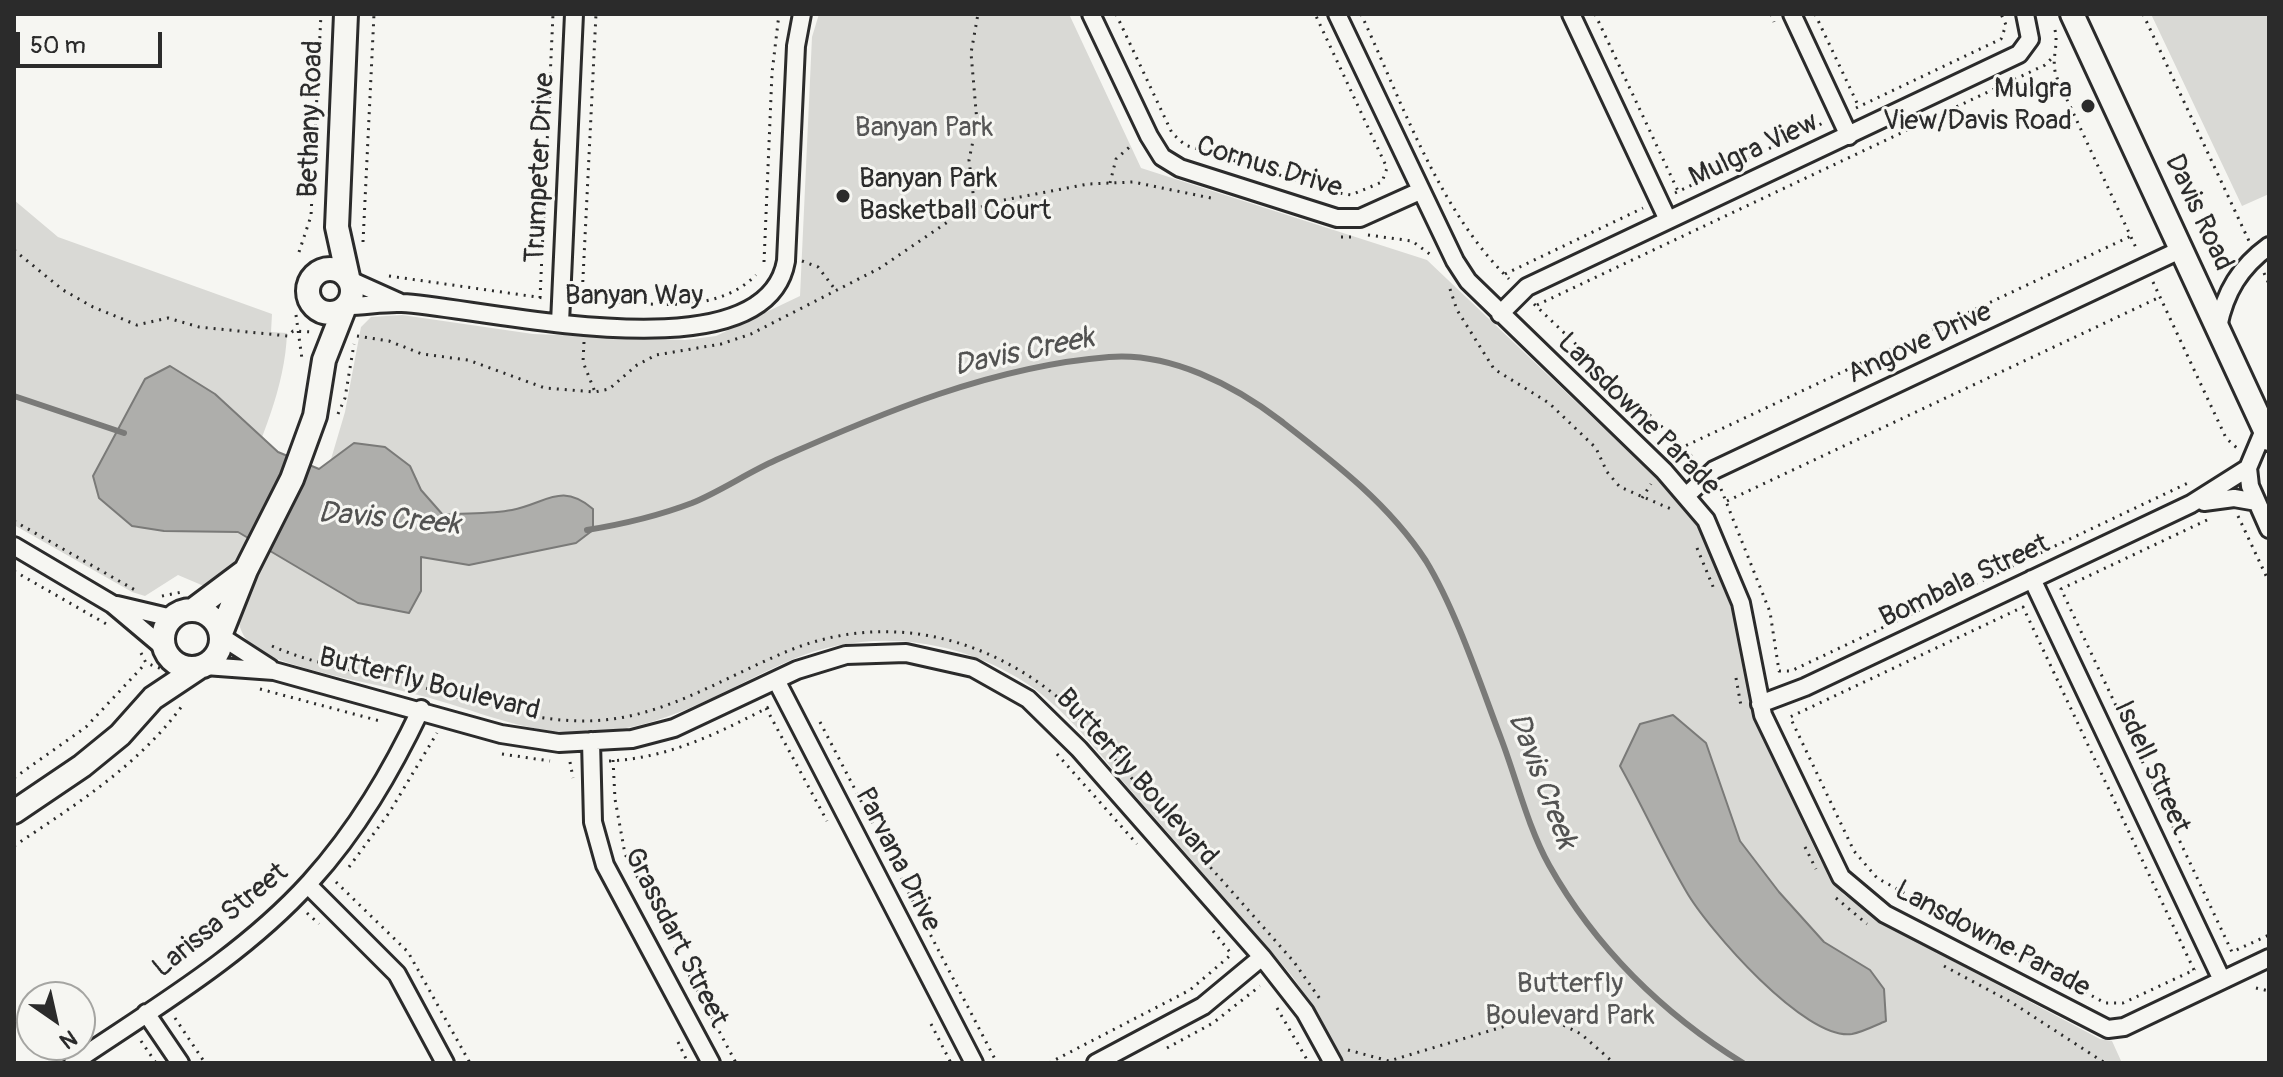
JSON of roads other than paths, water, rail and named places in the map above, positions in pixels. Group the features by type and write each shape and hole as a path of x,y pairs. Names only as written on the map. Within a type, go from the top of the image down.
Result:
{"street":[{"name":"Bethany Road","path":"346,14 337,227 349,278"},
{"name":"Trumpeter Drive","path":"560,323 574,14"},
{"name":"Banyan Way","path":"345,308 399,302 560,323 707,326 752,306 775,287 786,261 796,46 802,14"},
{"name":"Cornus Drive","path":"1091,14 1149,136 1162,157 1180,168 1337,218 1360,218 1420,191"},
{"name":"Lansdowne Parade","path":"1337,14 1455,261 1476,291 1664,471 1687,495 1713,533 1741,603 1760,704 1772,736 1837,870 1848,885 1885,914 2108,1029 2124,1027 2269,958"},
{"path":"1571,14 1668,220"},
{"path":"1792,14 1849,136"},
{"name":"Mulgra View","path":"1500,314 1522,291 2019,54 2030,39 2025,14"},
{"name":"Davis Road","path":"2072,14 2267,434"},
{"name":"Bethany Road","path":"316,274 337,227"},
{"name":"Angove Drive","path":"1687,495 1708,474 2182,249"},
{"path":"2218,327 2224,300 2262,251"},
{"path":"14,812 100,752 153,698 218,654 221,635 246,570 292,479 315,416 313,362 318,332 345,308 353,294 349,278 336,269 316,274 308,294 305,311 318,332"},
{"name":"Banyan Way","path":"349,278 399,302"},
{"path":"305,311 332,313 345,308"},
{"path":"2267,434 2248,468 2257,502 2269,529"},
{"name":"Bombala Street","path":"1760,704 1805,687 2191,504 2248,468"},
{"name":"Bombala Street","path":"2191,504 2224,498 2257,502"},
{"path":"14,546 112,604 159,655 179,666 201,667"},
{"path":"153,698 164,628 246,570"},
{"name":"Isdell Street","path":"2032,579 2222,980"},
{"path":"112,604 211,616 221,635"},
{"name":"Butterfly Boulevard","path":"221,635 274,671"},
{"name":"Butterfly Boulevard","path":"201,667 274,671 447,716 501,734 559,743 632,739 674,728 776,680 846,655 887,652 954,662 1012,688 1043,712 1079,749 1262,957 1305,1012 1333,1063"},
{"name":"Parvana Drive","path":"776,680 974,1063"},
{"name":"Larissa Street","path":"73,1063 243,944 308,885 373,801 403,751 421,709"},
{"name":"Grassdart Street","path":"591,741 593,822 605,865 711,1063"},
{"path":"308,885 390,964 445,1063"},
{"path":"1096,1063 1203,1006 1262,957"},
{"path":"146,1013 180,1063"}],"water":[{"path":"170,366 215,394 278,452 319,469 354,443 385,447 410,466 421,490 443,515 512,510 563,496 582,501 593,509 593,530 576,543 469,565 421,557 421,591 409,613 358,603 238,532 164,531 132,526 99,498 93,476 145,379"},
{"path":"1673,715 1706,743 1740,841 1779,892 1824,942 1870,970 1884,989 1886,1021 1852,1034 1832,1031 1809,1020 1759,979 1697,908 1620,766 1640,724"}],"waterway":[{"name":"Davis Creek","path":"587,530 641,519 692,503 765,465 856,425 938,394 1023,370 1066,362 1132,357 1178,366 1222,384 1263,408 1340,468 1378,502 1411,540 1426,561 1458,625 1535,835 1567,895 1587,924 1633,976 1685,1023 1743,1063"},
{"name":"Davis Creek","path":"14,396 124,433"}],"place":[{"name":"Mulgra View/Davis Road","path":"2088,106"},
{"name":"Banyan Park Basketball Court","path":"843,196"}],"park label":[{"name":"Banyan Park","path":"924,129"},
{"name":"Butterfly Boulevard Park","path":"1570,1001"}]}
